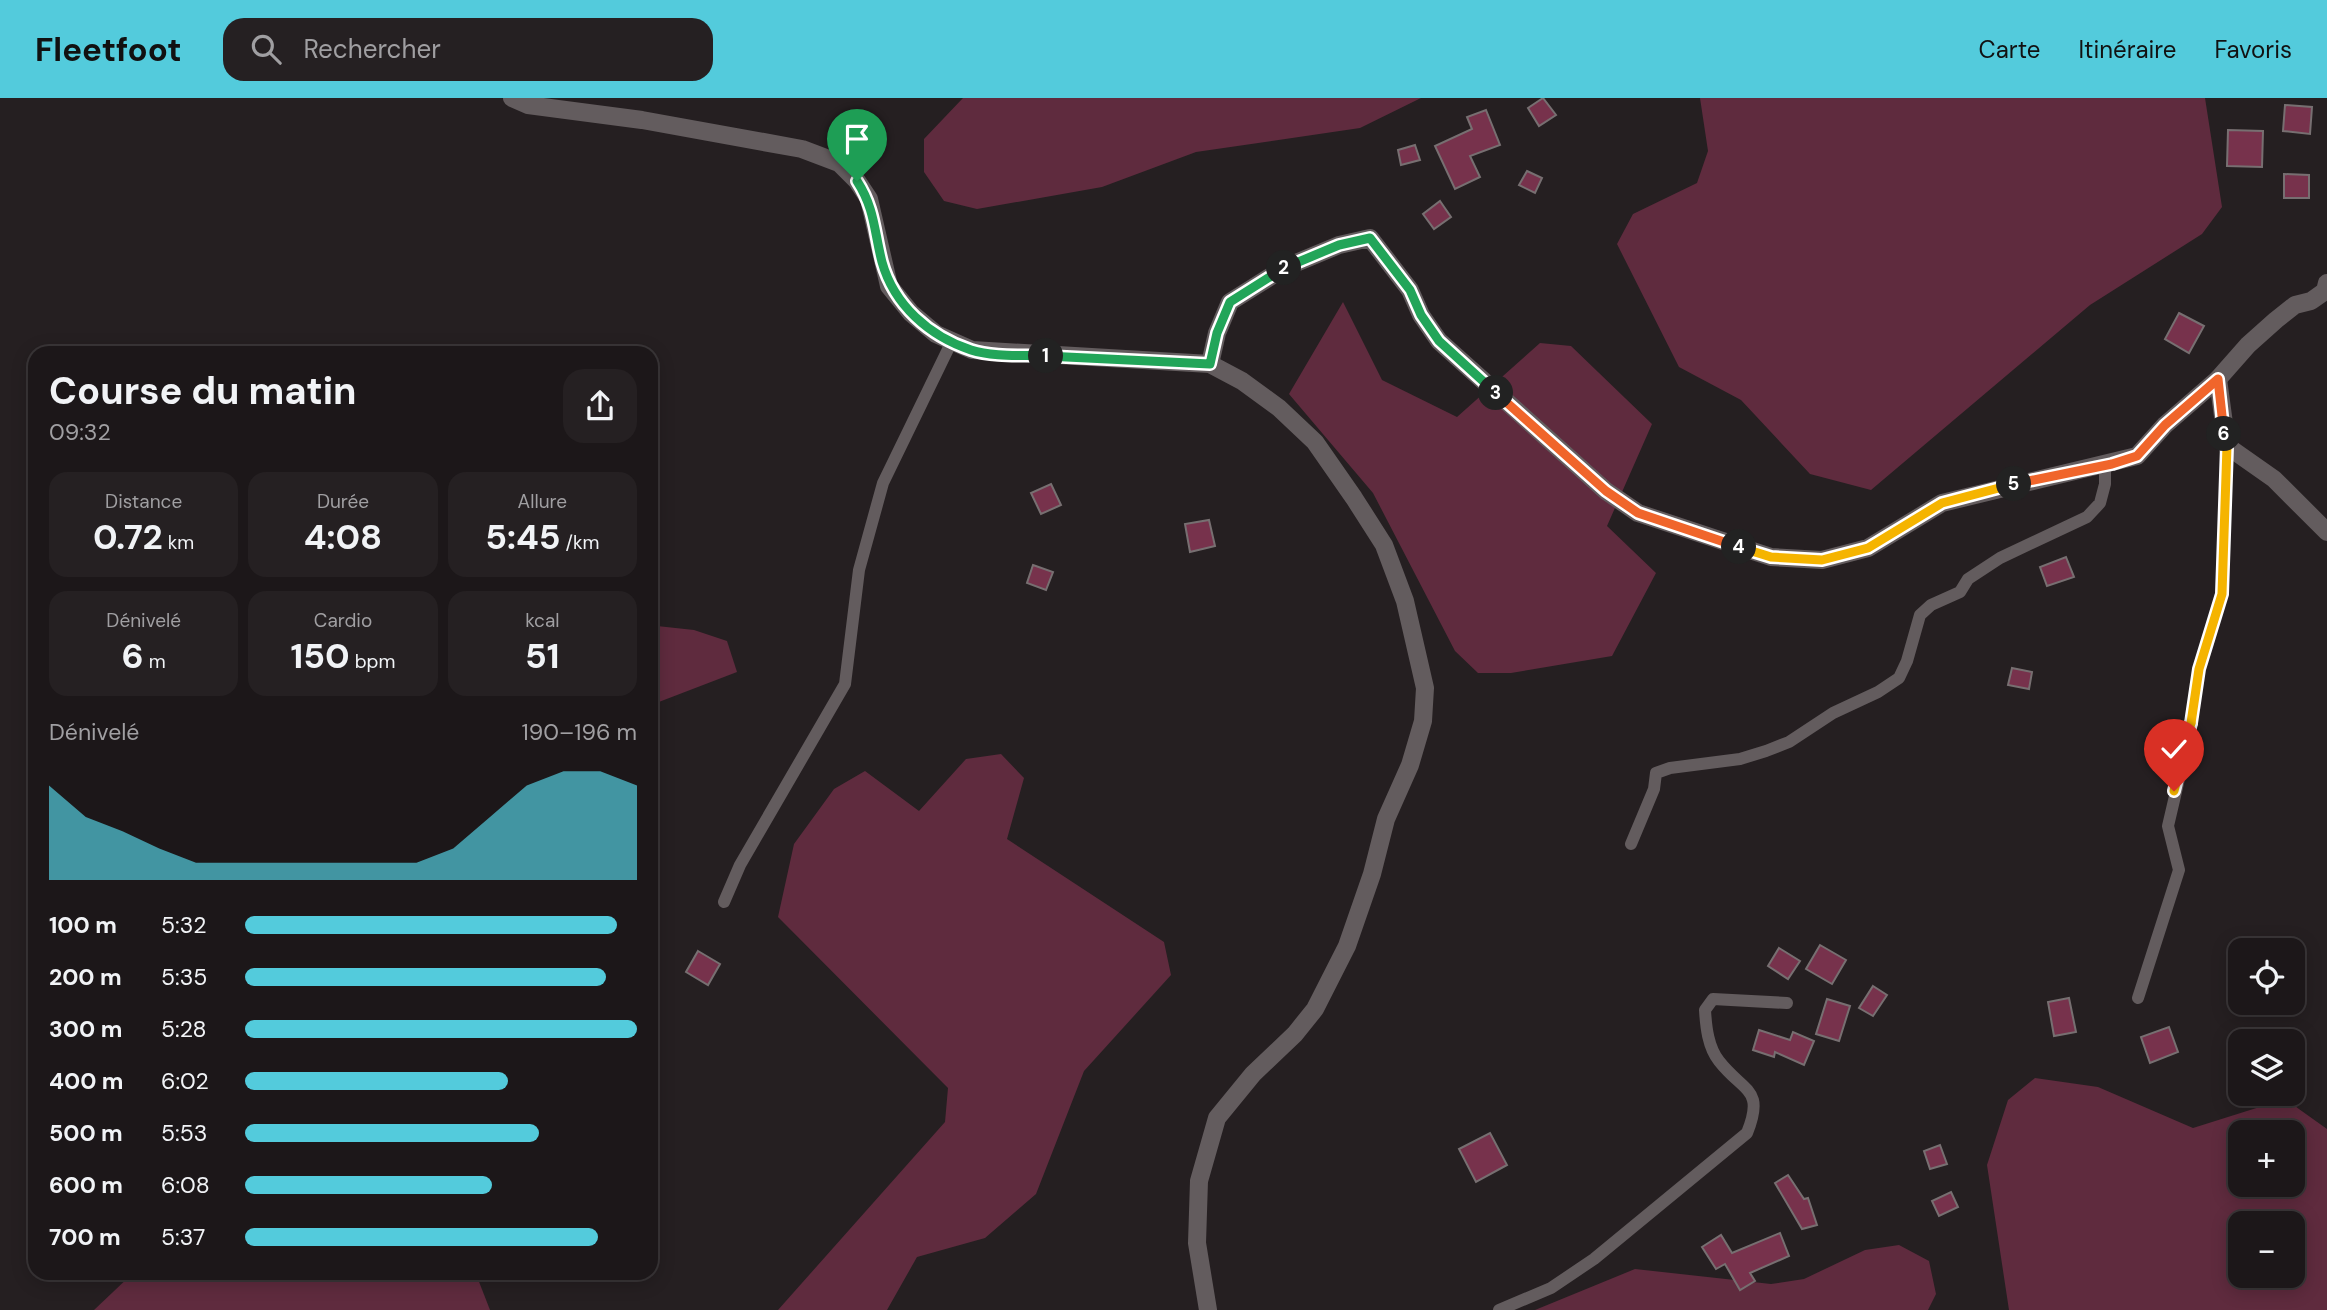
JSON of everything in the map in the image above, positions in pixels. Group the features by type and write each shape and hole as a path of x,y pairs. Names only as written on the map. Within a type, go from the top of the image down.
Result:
{"street":[{"path":"512,98 528,105 642,120 802,149 839,163 857,181 869,199 889,286 911,313 936,334 972,350 1210,364 1242,381 1279,408 1315,442 1384,545 1405,601 1425,688 1423,721 1410,765 1386,819 1372,874 1347,946 1315,1009 1295,1034 1253,1074 1217,1118 1199,1181 1197,1243 1208,1310"},
{"path":"1210,364 1217,333 1230,302 1284,268 1339,245 1370,238 1410,290 1421,315 1439,341 1606,491 1638,513 1718,541 1771,557 1822,560 1868,548 1942,503 2137,456 2165,425 2218,379 2248,345 2295,305 2311,301 2325,291 2327,283"},
{"path":"2218,379 2227,446 2274,480 2327,532"}],"lane":[{"path":"724,902 740,865 845,684 859,570 883,483 952,341"},
{"path":"2138,998 2179,870 2168,825 2190,732 2199,669 2222,594 2227,446"},
{"path":"1631,844 1654,789 1656,773 1670,768 1740,759 1766,751 1789,742 1833,713 1878,692 1899,678 1907,661 1920,614 1931,605 1960,592 1968,579 2000,558 2087,517 2100,503 2105,484 2105,465"},
{"path":"1499,1310 1551,1288 1594,1259 1747,1133 1756,1111 1754,1098 1717,1059 1706,1031 1704,1010 1713,999 1787,1003"}],"shaded area":[{"path":"963,98 1421,98 1360,128 1196,152 1102,187 977,209 944,201 924,172 924,139"},
{"path":"1700,98 2205,98 2222,207 2202,234 2090,305 1871,490 1810,474 1741,400 1679,367 1617,244 1633,214 1697,183 1708,151"},
{"path":"1343,302 1382,380 1457,417 1540,343 1571,346 1652,424 1607,526 1656,573 1612,656 1511,673 1478,673 1455,651 1373,493 1289,394"},
{"path":"658,626 694,630 727,641 737,672 658,702"},
{"path":"1001,754 1024,778 1007,839 1164,942 1171,975 1084,1071 1036,1194 985,1238 917,1257 887,1310 778,1310 945,1122 948,1088 778,917 794,844 834,789 865,771 919,811 966,759"},
{"path":"2035,1078 2098,1087 2193,1128 2263,1106 2295,1106 2327,1129 2327,1310 2009,1310 1987,1165 2008,1100"},
{"path":"1899,1245 1929,1261 1936,1294 1928,1310 1535,1310 1635,1269 1771,1284 1804,1279 1865,1250"},
{"path":"126,1280 478,1280 490,1310 94,1310"}],"building":[{"path":"1543,98 1556,115 1539,126 1528,108"},
{"path":"2285,105 2312,107 2310,134 2283,131"},
{"path":"1486,110 1500,145 1470,156 1480,177 1455,189 1435,146 1472,129 1467,117"},
{"path":"2228,130 2263,131 2262,167 2227,166"},
{"path":"1415,145 1420,160 1401,165 1398,150"},
{"path":"1527,171 1542,178 1535,193 1519,185"},
{"path":"2284,174 2309,175 2309,198 2284,198"},
{"path":"1440,201 1451,217 1434,229 1423,214"},
{"path":"2179,313 2204,326 2189,353 2165,339"},
{"path":"1051,484 1061,505 1041,514 1031,493"},
{"path":"1209,520 1215,546 1190,552 1185,524"},
{"path":"2066,557 2074,577 2047,586 2040,567"},
{"path":"1033,565 1053,572 1046,590 1027,583"},
{"path":"2012,668 2032,672 2029,689 2008,685"},
{"path":"1820,945 1846,960 1832,984 1806,969"},
{"path":"1779,948 1800,961 1788,979 1768,966"},
{"path":"698,951 720,964 708,985 686,972"},
{"path":"1873,986 1887,995 1873,1016 1859,1008"},
{"path":"2069,998 2076,1032 2054,1036 2048,1002"},
{"path":"1827,999 1850,1006 1839,1041 1816,1034"},
{"path":"2169,1027 2178,1052 2150,1063 2141,1037"},
{"path":"1759,1030 1790,1040 1793,1032 1814,1041 1804,1065 1775,1052 1774,1057 1753,1050"},
{"path":"1490,1133 1507,1165 1476,1182 1459,1149"},
{"path":"1940,1145 1947,1164 1930,1169 1924,1151"},
{"path":"1788,1175 1804,1199 1808,1198 1817,1225 1802,1229 1775,1183"},
{"path":"1951,1192 1958,1207 1939,1216 1932,1201"},
{"path":"1780,1233 1789,1256 1750,1273 1755,1281 1740,1290 1725,1264 1716,1269 1702,1247 1721,1235 1732,1253"}],"route":[{"path":"857,181 869,199 889,286 911,313 936,334 972,350 1210,364 1217,333 1230,302 1284,268 1339,245 1370,238 1410,290 1421,315 1439,341 1606,491 1638,513 1771,557 1822,560 1868,548 1942,503 2137,456 2165,425 2218,379 2227,446 2222,594 2199,669 2190,732 2174,791"}]}
